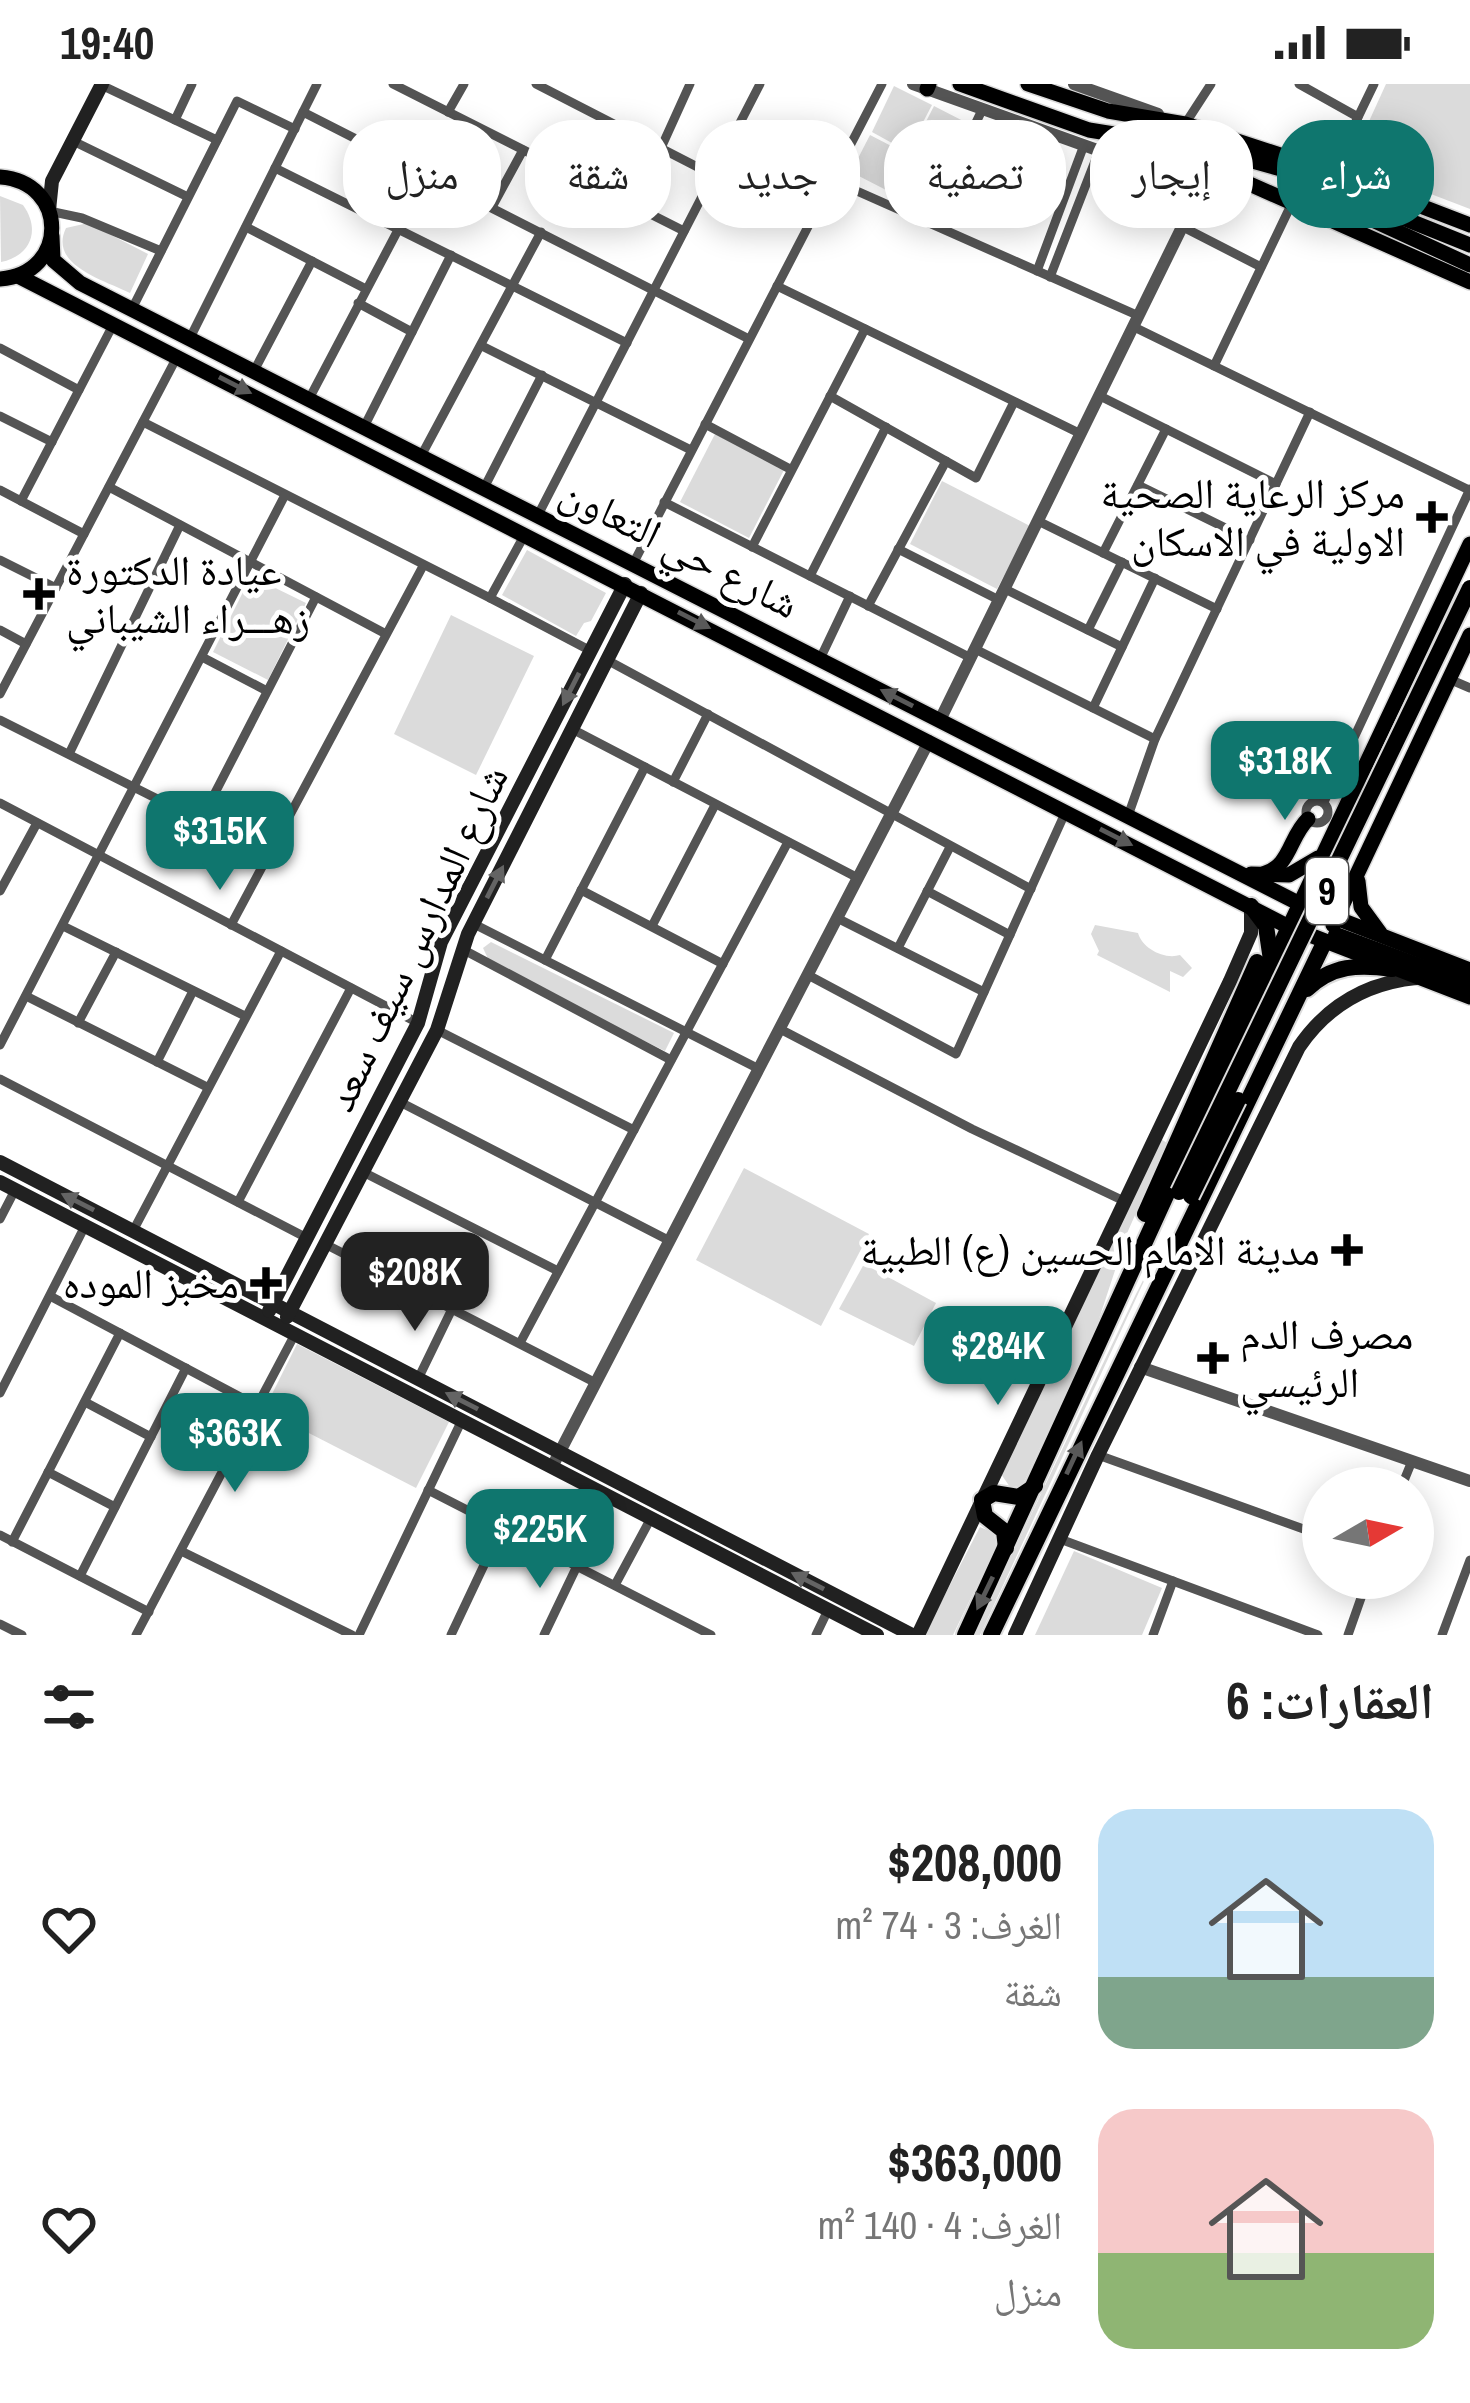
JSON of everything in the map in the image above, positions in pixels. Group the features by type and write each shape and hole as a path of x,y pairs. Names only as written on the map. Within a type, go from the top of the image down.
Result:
{"highway":[{"name":"9","path":"991,1635 1130,1340 1185,1194 1470,588"},
{"name":"9","path":"964,1635 1106,1331 1185,1194 1470,615"},
{"path":"1106,1331 1250,1011 1261,968 1271,959 1269,934 1252,906"},
{"path":"1128,1279 1137,1236 1158,1180 1261,968 1289,927"},
{"path":"1130,1340 1332,933 1470,986"},
{"path":"1295,1005 1314,982 1339,969 1358,965 1392,969"},
{"path":"1250,1011 1285,1026"},
{"path":"995,1472 997,1486 1007,1496"},
{"path":"1005,1550 1005,1535 982,1513 982,1500 994,1493 1023,1496 1035,1485"},
{"path":"968,1529 978,1521 991,1522"},
{"path":"1024,1564 1044,1572"}],"main road":[{"path":"0,291 37,265 52,236 47,198 52,181 101,84"},
{"path":"960,84 1090,130"},
{"path":"1028,84 1133,116 1164,120"},
{"path":"1055,93 1098,92"},
{"path":"1133,116 1133,120"},
{"path":"1253,162 1317,182 1470,245"},
{"path":"1253,166 1470,266"},
{"path":"0,177 33,189 49,212"},
{"path":"33,189 46,188 52,181"},
{"path":"1434,211 1470,225"},
{"path":"1348,228 1470,282"},
{"name":"شارع حي التعاون","path":"52,236 51,255 62,270 132,309 1234,869 1300,904 1332,933"},
{"path":"0,279 18,276"},
{"name":"شارع حي التعاون","path":"18,276 1289,927 1332,933"},
{"path":"565,554 574,546 574,534"},
{"path":"1289,927 1470,544"},
{"path":"587,565 589,553 599,547"},
{"name":"شارع المدارس سيف سعد","path":"265,1319 418,1023 441,942 625,584"},
{"name":"شارع المدارس سيف سعد","path":"288,1331 290,1312 437,1030 462,949 641,593"},
{"path":"1436,618 1440,631 1451,638 1470,635"},
{"path":"1332,933 1470,635"},
{"path":"1422,648 1440,646 1450,653 1453,672"},
{"path":"539,752 547,762 555,762"},
{"path":"1013,784 1023,775 1023,762"},
{"path":"529,773 541,774 546,782"},
{"path":"1337,773 1358,782"},
{"path":"1040,797 1040,784 1051,777"},
{"path":"1256,875 1280,867 1300,825 1308,819"},
{"path":"1234,869 1256,875 1294,873 1327,847"},
{"path":"1361,866 1357,886 1361,907 1376,930 1398,944"},
{"path":"0,1182 462,1420 556,1460 915,1635 1249,939 1252,906"},
{"path":"1332,933 1398,944 1470,970"},
{"path":"1332,933 1392,969 1470,998"},
{"path":"1015,1635 1140,1367 1306,1038 1354,996 1416,978"},
{"path":"2,1165 418,1379 651,1518 877,1635"},
{"path":"327,1200 331,1207 343,1209"},
{"path":"318,1216 327,1216 334,1227"}],"street":[{"path":"101,84 217,140"},
{"path":"175,120 192,84"},
{"path":"190,338 317,84"},
{"path":"393,84 684,231"},
{"path":"448,112 464,84"},
{"path":"536,84 607,120"},
{"path":"560,96 566,84"},
{"path":"671,125 689,84"},
{"path":"742,120 760,84"},
{"path":"860,126 882,84"},
{"path":"1074,84 1175,120"},
{"path":"1188,120 1211,84"},
{"path":"1299,84 1358,117"},
{"path":"1357,120 1374,84"},
{"path":"923,86 1090,148"},
{"path":"132,309 237,101 295,129"},
{"path":"977,120 982,110"},
{"path":"303,112 343,132"},
{"path":"73,141 188,197"},
{"path":"1037,271 1084,146"},
{"path":"501,190 523,150"},
{"path":"275,168 627,343"},
{"path":"1050,277 1090,176"},
{"path":"538,515 695,210"},
{"path":"49,212 82,218 161,251"},
{"path":"501,213 749,339"},
{"path":"245,227 366,289"},
{"path":"632,564 807,228"},
{"path":"939,228 1050,277 1214,366 1470,489 1324,802 1309,803 1308,819"},
{"path":"940,720 1184,228"},
{"path":"1186,228 1261,268"},
{"path":"1214,366 1280,228"},
{"path":"308,399 398,229"},
{"path":"421,456 541,232"},
{"path":"364,427 451,255"},
{"path":"254,371 312,261"},
{"path":"777,286 1081,434"},
{"path":"358,303 412,332"},
{"path":"21,502 114,323"},
{"path":"752,547 865,329"},
{"path":"482,346 692,450"},
{"path":"0,348 79,390"},
{"path":"0,694 178,355"},
{"path":"484,488 542,376"},
{"path":"830,396 976,478 1014,402"},
{"path":"1100,396 1276,484"},
{"path":"1128,816 1155,740 1310,412"},
{"path":"0,416 52,442"},
{"path":"142,422 591,651"},
{"path":"705,424 790,469"},
{"path":"809,576 886,428"},
{"path":"1102,553 1166,429"},
{"path":"868,606 946,461"},
{"path":"1138,484 1250,540"},
{"path":"109,487 386,634"},
{"path":"0,490 84,533"},
{"path":"0,1045 285,495"},
{"path":"664,502 868,606 1155,740"},
{"path":"1038,521 1217,609"},
{"path":"69,754 180,525"},
{"path":"490,598 525,533"},
{"path":"898,549 1122,647"},
{"path":"0,560 56,588"},
{"path":"1088,630 1121,562"},
{"path":"231,925 423,566"},
{"path":"1093,708 1155,578"},
{"path":"820,659 850,596"},
{"path":"200,820 316,597"},
{"path":"0,630 26,644"},
{"path":"202,657 267,691"},
{"path":"607,660 1031,889"},
{"path":"1453,672 1470,688"},
{"path":"673,782 708,715"},
{"path":"0,720 269,855"},
{"path":"572,729 858,878"},
{"path":"556,1460 929,741"},
{"path":"545,960 645,767"},
{"path":"0,803 418,1023"},
{"path":"652,926 715,805"},
{"path":"808,975 956,1054 1066,811"},
{"path":"0,890 37,823"},
{"path":"520,1343 788,842"},
{"path":"898,948 950,847"},
{"path":"581,890 723,964"},
{"path":"927,891 1010,935"},
{"path":"838,918 984,992"},
{"path":"474,924 759,1069"},
{"path":"63,926 245,1016"},
{"path":"462,949 671,1060"},
{"path":"133,1231 281,951"},
{"path":"79,1023 116,952"},
{"path":"238,1202 351,988"},
{"path":"157,1062 193,991"},
{"path":"26,996 207,1088"},
{"path":"780,1029 1124,1202"},
{"path":"437,1030 634,1130"},
{"path":"0,1079 307,1238"},
{"path":"400,1102 670,1241"},
{"path":"363,1172 558,1271"},
{"path":"0,1219 15,1190"},
{"path":"0,1393 85,1226"},
{"path":"325,1244 596,1383"},
{"path":"50,1296 257,1406"},
{"path":"418,1379 452,1309"},
{"path":"136,1635 257,1406 288,1331"},
{"path":"12,1542 121,1334"},
{"path":"1140,1367 1470,1481"},
{"path":"80,1576 186,1368"},
{"path":"85,1402 151,1437"},
{"path":"181,1551 355,1635 462,1420"},
{"path":"1098,1455 1302,1528"},
{"path":"1410,1467 1412,1461"},
{"path":"48,1472 115,1507"},
{"path":"428,1490 711,1635"},
{"path":"615,1585 651,1518"},
{"path":"452,1635 502,1527"},
{"path":"0,1535 149,1612"},
{"path":"1060,1539 1318,1635"},
{"path":"1442,1635 1470,1560"},
{"path":"544,1635 577,1566"},
{"path":"1154,1635 1174,1581"},
{"path":"1348,1635 1361,1599"},
{"path":"816,1635 828,1610"},
{"path":"0,1624 22,1635"}],"shaded area":[{"path":"1386,84 1470,84 1470,209 1434,195 1434,120 1370,120"},
{"path":"894,86 932,105 924,120 884,120 884,139 872,132"},
{"path":"934,106 961,120 927,120"},
{"path":"870,135 884,142 884,189 860,177 860,154"},
{"path":"0,196 23,205 32,232 20,254 1,262"},
{"path":"88,223 148,254 130,293 82,270 65,252 66,228"},
{"path":"715,434 784,470 749,538 680,502"},
{"path":"942,481 1030,526 997,589 910,544"},
{"path":"527,550 606,593 591,621 576,636 502,595"},
{"path":"251,576 306,603 268,680 213,652"},
{"path":"451,615 534,656 476,775 394,734"},
{"path":"1095,925 1138,933 1149,948 1167,956 1180,955 1192,968 1183,977 1170,971 1170,992 1097,955 1091,934"},
{"path":"491,942 674,1033 665,1051 491,965 483,948"},
{"path":"1161,1139 1167,1143 1128,1231 1097,1325 1025,1480 1021,1486 1010,1487 1001,1474"},
{"path":"744,1168 869,1234 821,1326 696,1260"},
{"path":"1158,1251 980,1635 974,1635 1136,1294"},
{"path":"864,1264 936,1303 914,1346 839,1309"},
{"path":"297,1344 449,1422 416,1488 264,1410"},
{"path":"980,1527 994,1533 996,1546 953,1635 924,1635"},
{"path":"1074,1551 1162,1588 1142,1635 1035,1635"}],"place":[{"name":"مركز الرعاية الصحية الاولية في الاسكان","path":"1432,517"},
{"name":"عيادة الدكتورة زهـــراء الشيباني","path":"39,594"},
{"name":"مدينة الامام الحسين (ع) الطبية","path":"1347,1250"},
{"name":"مخبز الموده","path":"266,1283"},
{"name":"مصرف الدم الرئيسي","path":"1213,1358"}]}
